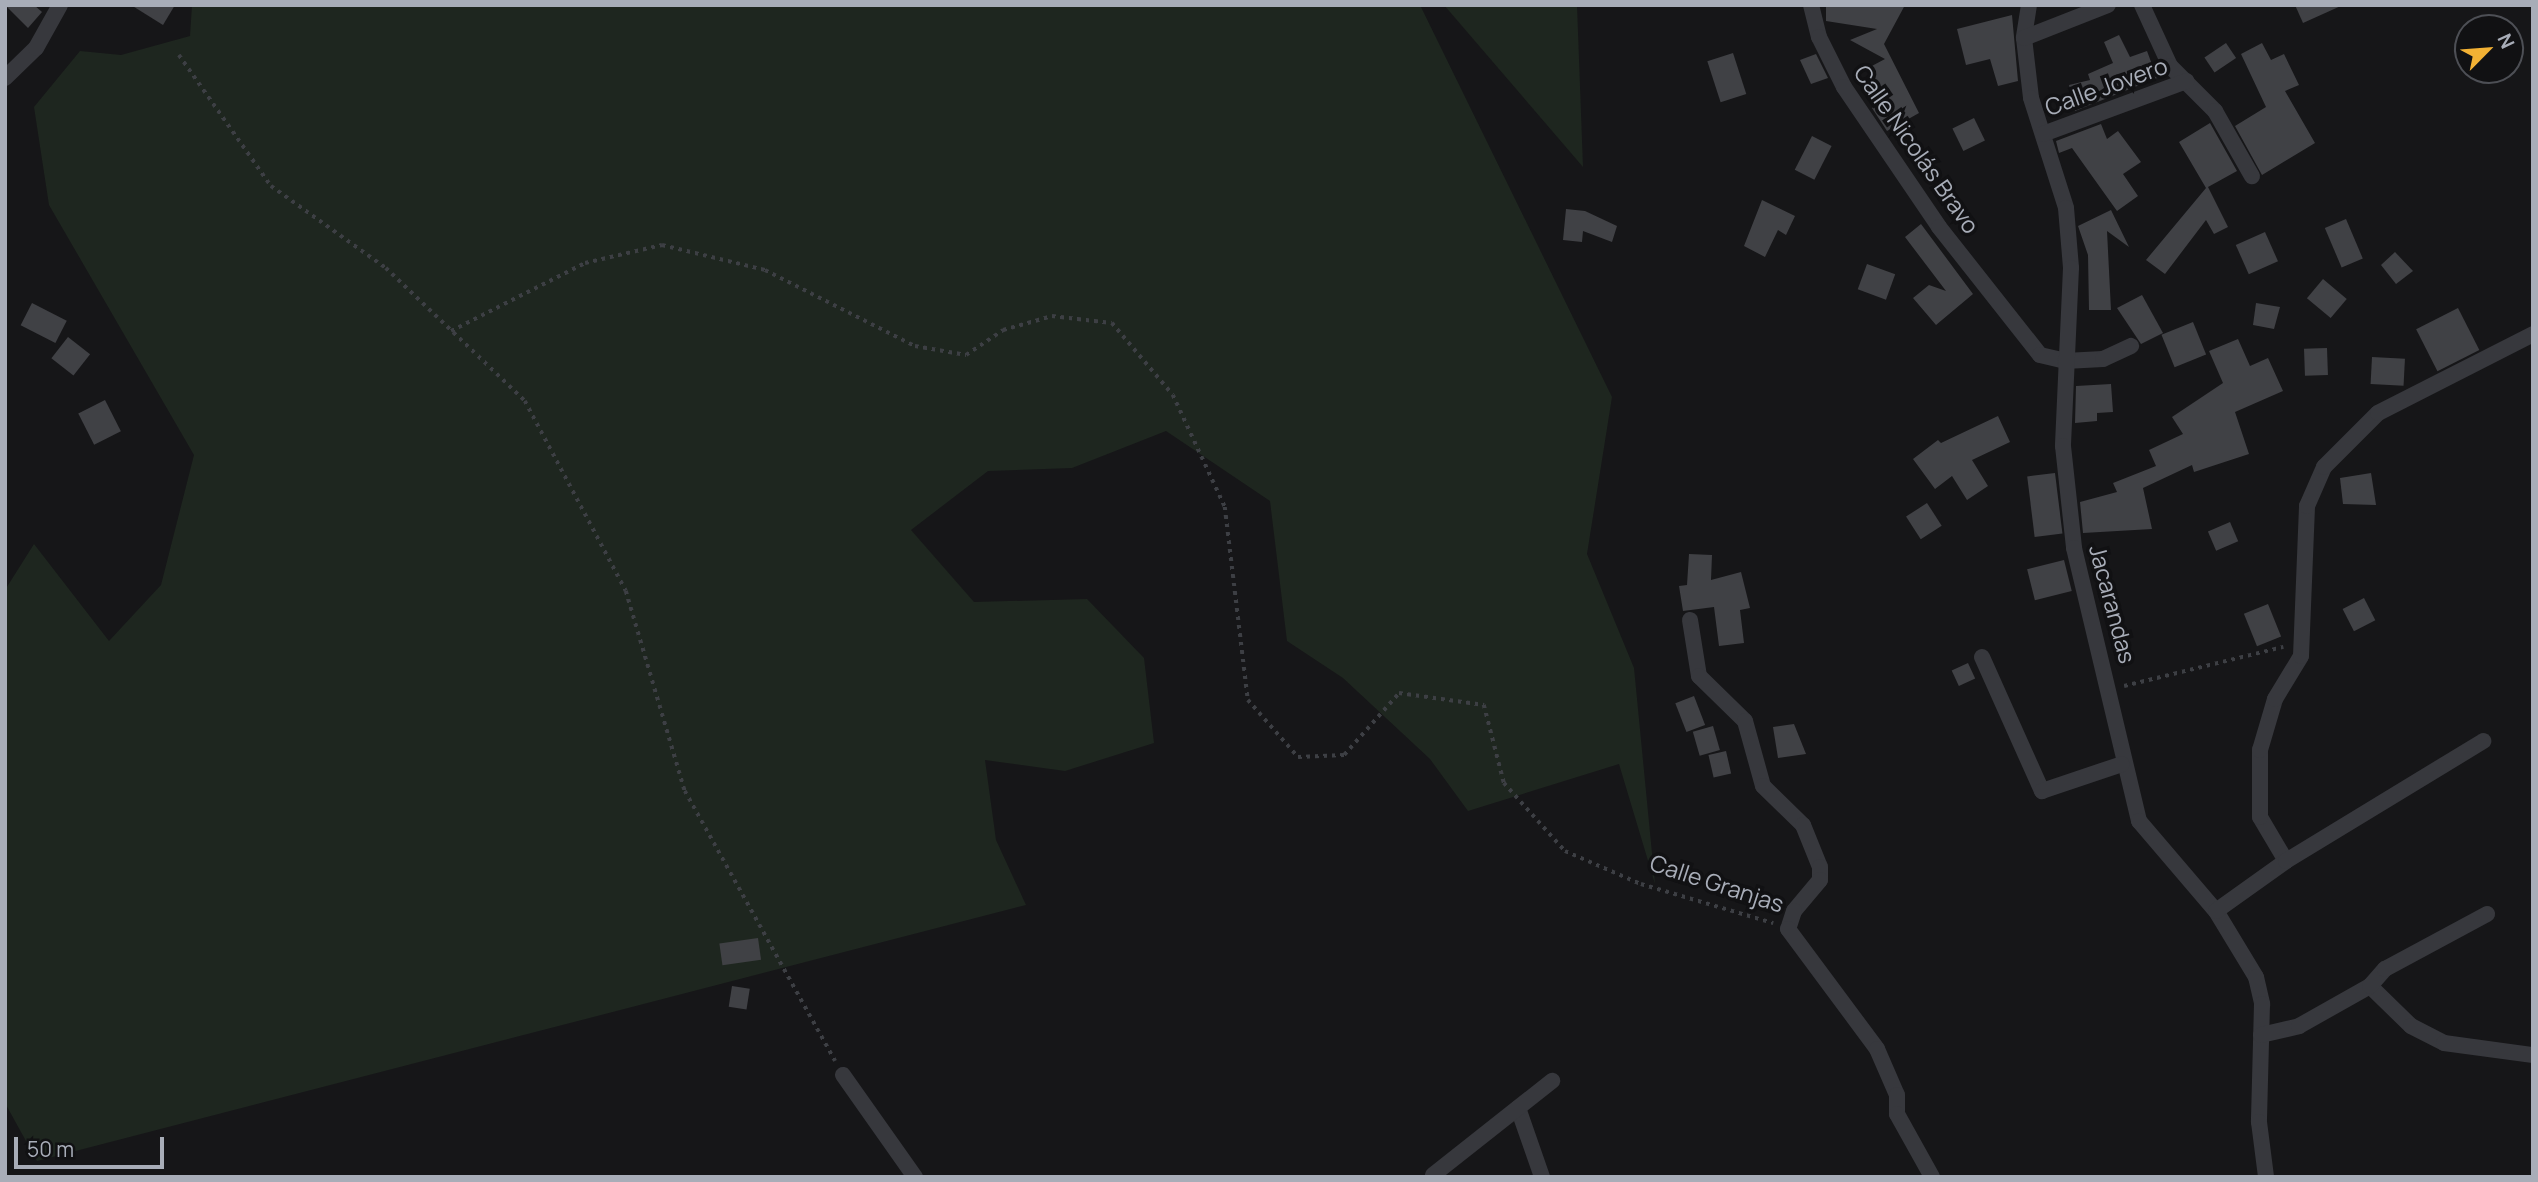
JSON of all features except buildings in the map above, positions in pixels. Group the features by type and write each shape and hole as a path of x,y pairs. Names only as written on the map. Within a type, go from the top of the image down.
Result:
{"street":[{"path":"5,78 36,48 60,5"},
{"name":"Calle Nicolás Bravo","path":"1811,5 1819,37 1844,87 1939,227 2040,355 2065,361"},
{"name":"Jacarandas","path":"2029,5 2024,38 2031,98 2066,208 2071,268 2063,446 2074,548 2112,689 2122,764 2139,821 2216,911 2256,977 2261,1035 2259,1122 2266,1177"},
{"path":"2024,38 2108,5"},
{"path":"2142,5 2170,66 2216,111 2252,176"},
{"name":"Calle Jovero","path":"2043,134 2186,82"},
{"path":"2286,861 2260,817 2260,750 2275,699 2301,656 2307,506 2324,467 2378,413 2533,334"},
{"path":"2065,361 2103,359 2131,346"},
{"path":"1690,620 1699,676 1745,722 1763,786 1802,825 1820,867 1820,880 1794,911 1788,929"},
{"path":"1982,657 2042,792 2122,764"},
{"path":"2216,911 2286,861 2483,741"},
{"path":"2261,1035 2299,1026 2370,986 2385,969 2487,915"},
{"name":"Calle Granjas","path":"1788,929 1877,1049 1897,1095 1897,1114 1932,1177"},
{"path":"2370,986 2411,1026 2444,1043 2533,1055"},
{"path":"843,1075 915,1177"},
{"path":"1433,1175 1552,1081"},
{"path":"1518,1108 1542,1177"}],"path":[{"path":"179,55 271,186 386,268 525,401 626,592 685,791 843,1075"},
{"name":"Calle Granjas","path":"451,331 585,263 662,245 765,270 915,346 966,355 1003,330 1052,316 1112,323 1173,395 1225,507 1248,700 1298,757 1344,755 1399,693 1484,705 1504,783 1566,851 1641,884 1725,905 1788,929"},
{"path":"2112,689 2283,647 2301,656"}],"shaded area":[{"path":"192,5 1420,5 1612,397 1587,554 1634,668 1655,884 1619,764 1468,811 1430,759 1343,678 1287,641 1270,501 1166,431 1072,468 988,471 911,530 974,602 1087,599 1144,658 1154,743 1065,771 985,760 996,840 1026,905 37,1161 5,1103 5,590 34,544 109,641 161,585 194,455 49,205 34,107 80,51 121,55 190,36"},
{"path":"1444,5 1577,5 1583,167"}]}
